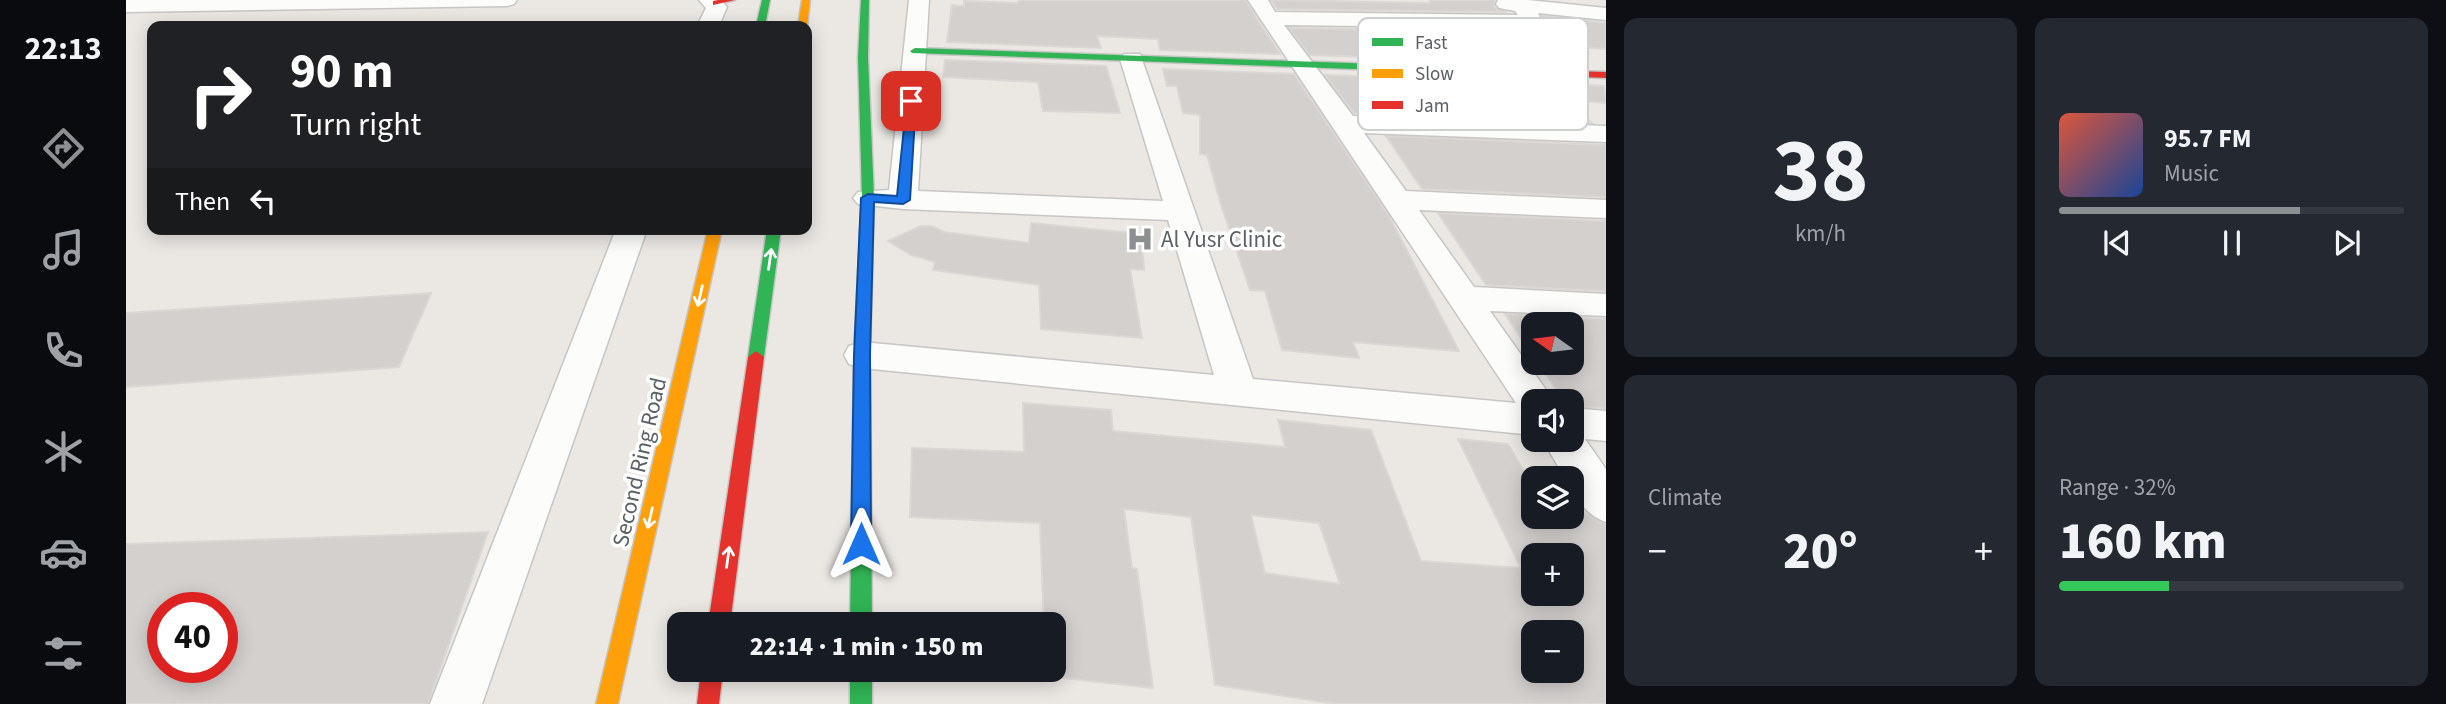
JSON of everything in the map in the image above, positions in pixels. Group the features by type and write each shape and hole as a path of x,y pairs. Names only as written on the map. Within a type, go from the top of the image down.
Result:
{"main road":[{"path":"761,21 766,0"},
{"path":"804,21 806,0"},
{"path":"861,612 862,355 868,198 863,57 865,0"},
{"path":"915,51 1358,66"},
{"path":"1588,74 1606,75"},
{"name":"Second Ring Road","path":"607,704 714,235"},
{"path":"721,612 773,235"},
{"path":"708,704 711,682"},
{"path":"861,682 861,704"}],"street":[{"path":"126,6 507,0"},
{"path":"903,200 919,0"},
{"path":"1438,0 1606,14"},
{"path":"1600,0 1606,6"},
{"path":"710,21 719,1"},
{"path":"1521,5 1530,18"},
{"path":"1263,9 1449,18"},
{"path":"1263,9 1399,200 1462,298 1526,389"},
{"path":"1132,59 1238,391"},
{"path":"1346,124 1358,124"},
{"path":"1502,130 1606,134"},
{"path":"868,198 1180,211"},
{"path":"1399,200 1606,209"},
{"path":"456,704 630,235"},
{"path":"1462,298 1606,304"},
{"path":"862,355 1521,420"},
{"path":"1584,424 1606,425"},
{"path":"1571,452 1606,505"}],"building":[{"path":"1019,0 1245,0 1280,54 1160,50 1158,39 1097,36 1101,48 947,42 952,5 964,6 964,1 1018,3"},
{"path":"1271,0 1430,3 1430,0 1495,0 1494,6 1497,10 1507,12 1277,9"},
{"path":"1588,21 1606,23 1606,49 1588,48"},
{"path":"1289,28 1358,29 1358,57 1310,55"},
{"path":"945,60 1106,66 1120,113 1043,111 1038,82 943,77"},
{"path":"1163,69 1294,74 1389,216 1459,351 1353,342 1359,358 1282,350 1265,291 1250,290 1207,155 1200,154 1200,115 1183,113 1177,86 1167,86"},
{"path":"1325,75 1358,76 1358,113 1354,113"},
{"path":"1588,85 1604,86 1606,103 1588,102"},
{"path":"1386,136 1606,145 1606,197 1422,189"},
{"path":"1438,213 1606,221 1606,291 1486,285"},
{"path":"1031,223 1141,234 1144,270 1130,269 1142,338 1041,329 1039,285 933,270 935,262 911,255 888,241 921,226 932,226 944,232 1029,243"},
{"path":"431,293 399,367 126,387 126,313"},
{"path":"1505,314 1521,315 1521,338"},
{"path":"1584,318 1606,319 1606,408 1584,407 1584,389 1556,389 1547,375 1584,375"},
{"path":"1023,403 1111,410 1113,431 1285,447 1278,420 1371,430 1421,561 1521,568 1458,439 1508,444 1521,466 1521,529 1584,529 1584,511 1606,524 1606,704 1335,704 1215,685 1191,517 1124,509 1132,568 1137,569 1153,688 1066,678 1066,612 1043,612 1040,523 910,517 912,448 1024,452","holes":["1251,515 1319,523 1340,584 1265,573"]},
{"path":"488,532 428,704 126,704 126,544"}],"traffic: fast":[{"path":"761,21 766,0"},
{"path":"861,612 862,355 868,198 863,57 865,0"},
{"path":"915,51 1358,66"},
{"path":"756,357 773,235"},
{"path":"861,682 861,704"}],"traffic: slow":[{"path":"804,21 806,0"},
{"path":"607,704 714,235"}],"traffic: jam":[{"path":"716,3 731,0"},
{"path":"1588,74 1606,75"},
{"path":"721,612 756,357"},
{"path":"708,704 711,682"}],"place":[{"name":"Al Yusr Clinic","path":"1140,239"}],"route":[{"path":"861,544 862,355 868,198 903,200 911,101"}]}
